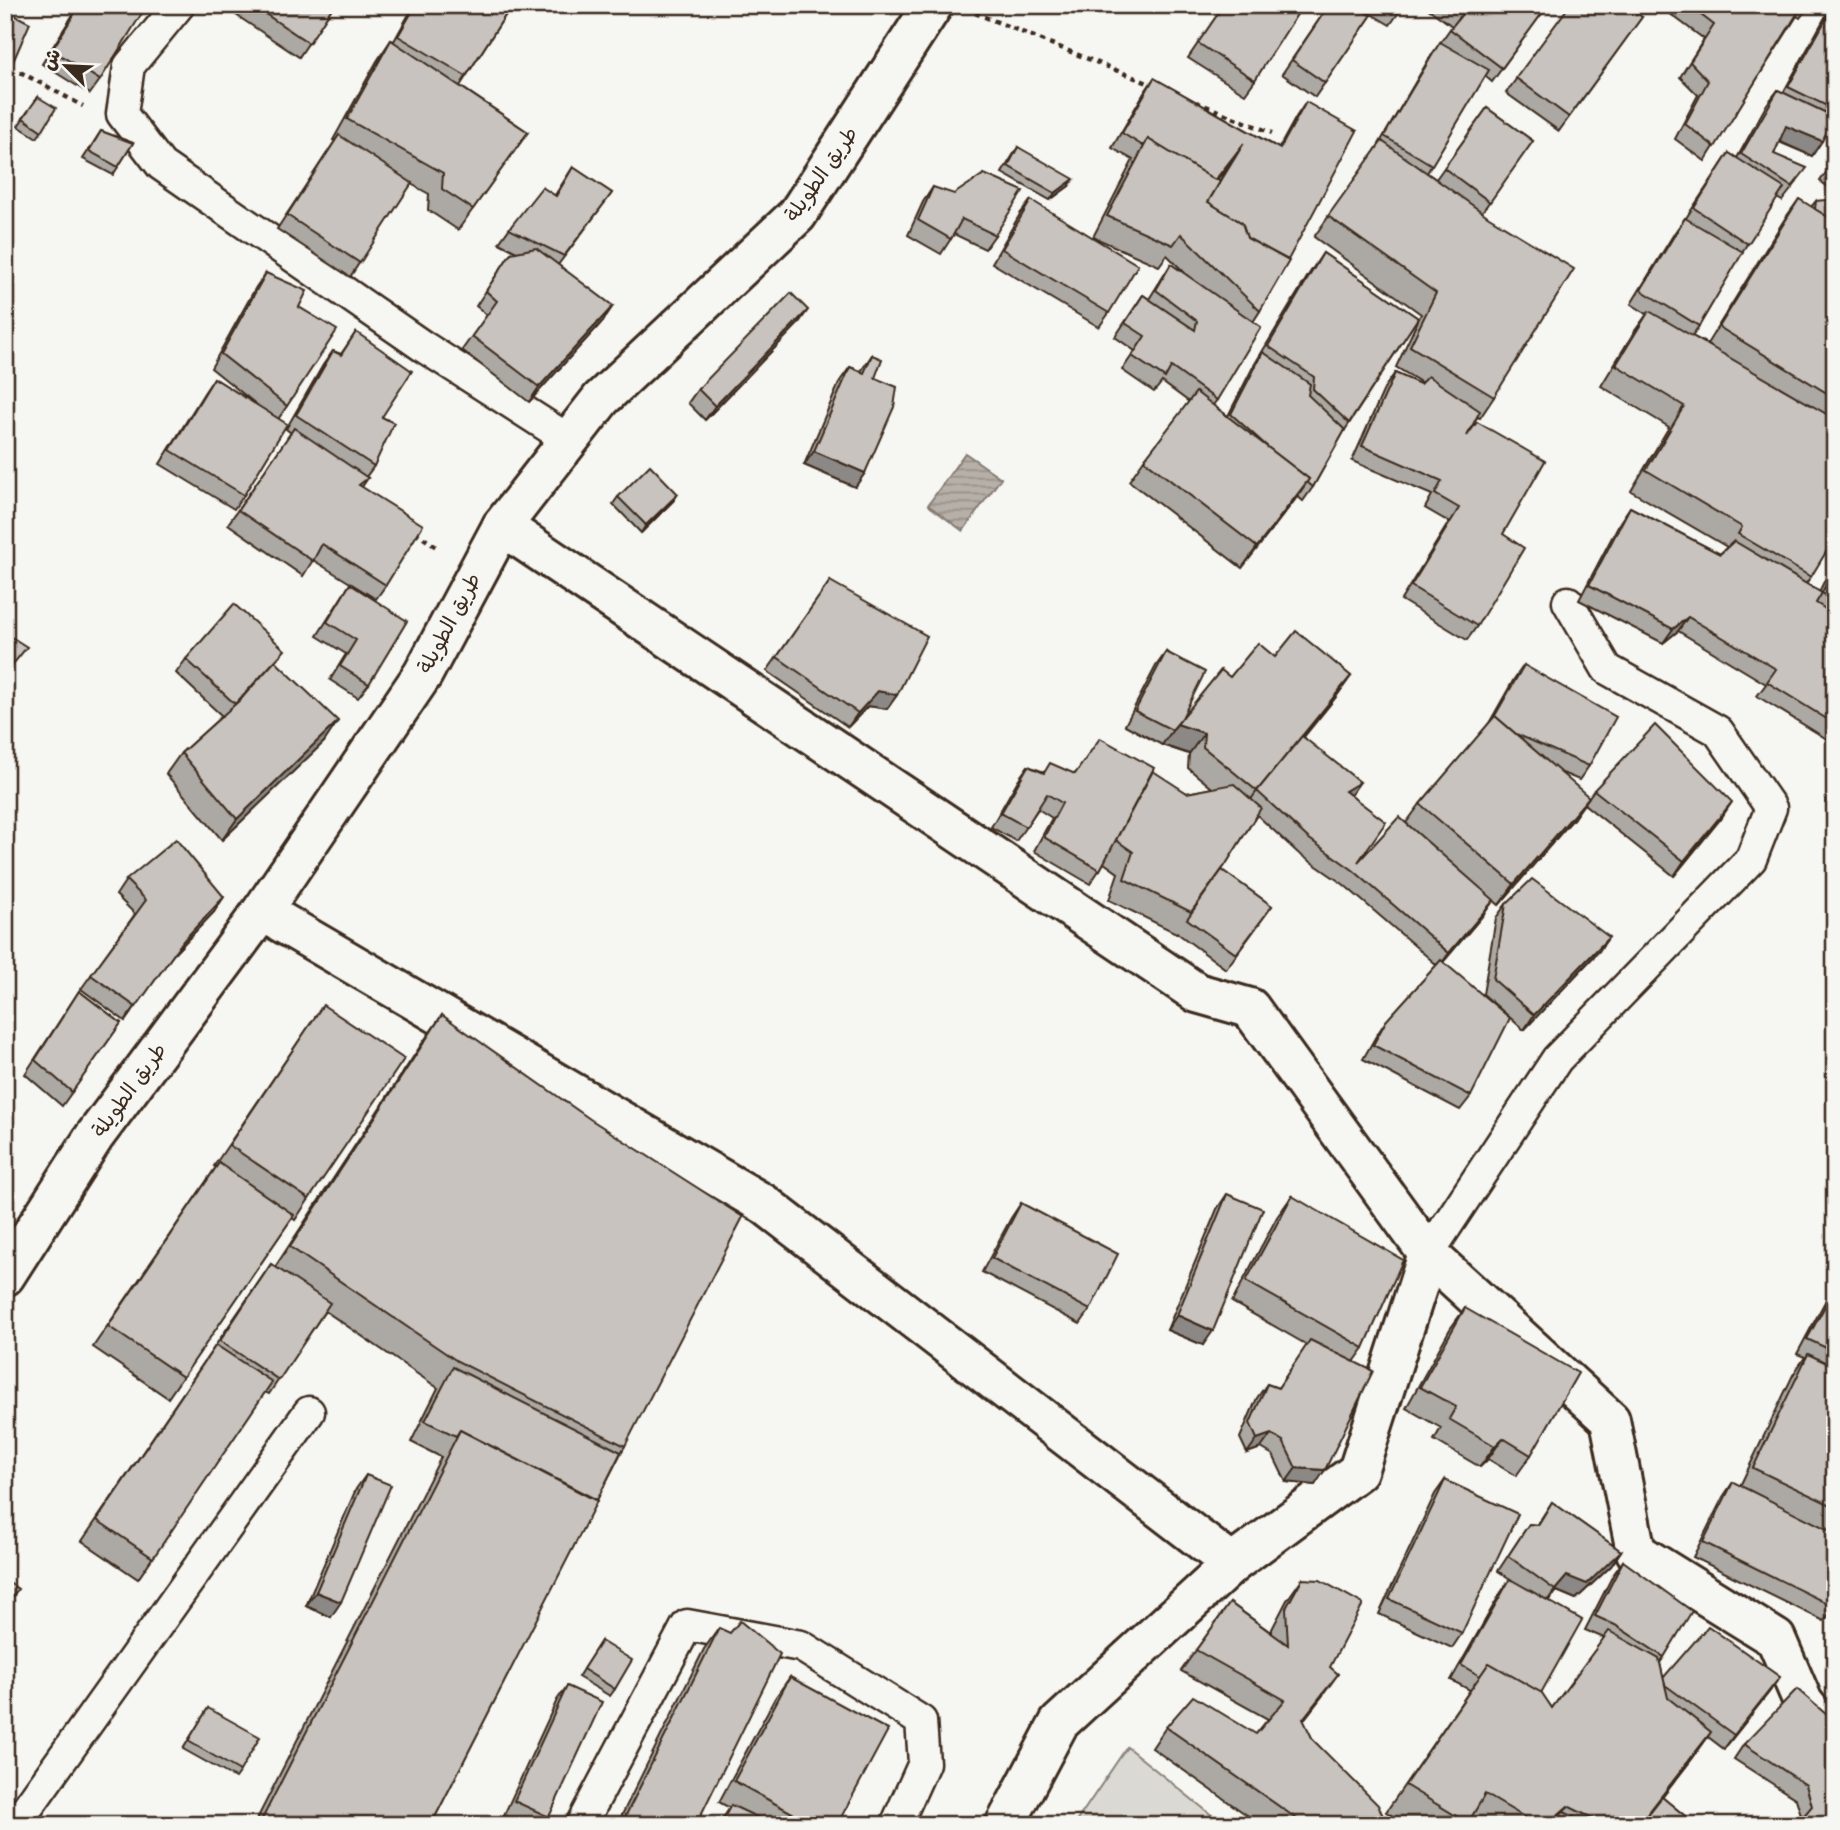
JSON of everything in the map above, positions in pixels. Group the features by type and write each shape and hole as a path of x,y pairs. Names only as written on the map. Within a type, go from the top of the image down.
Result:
{"street":[{"name":"طريق الطويلة","path":"5,1276 94,1137 262,911 423,674 502,526 601,398 797,215 950,8"},
{"path":"502,526 1197,993 1250,1008 1428,1254 1610,1420 1636,1552 1776,1639 1803,1702 1835,1742"},
{"path":"262,911 764,1204 1232,1564"},
{"path":"1005,1825 1059,1723 1232,1564 1358,1471 1428,1254"}],"lane":[{"path":"179,5 129,66 122,114 161,165 424,347 569,440"},
{"path":"1428,1254 1558,1059 1751,859 1771,808 1718,731 1607,669 1568,602"},
{"path":"15,1825 309,1412"},
{"path":"581,1825 687,1625 801,1646 921,1721 924,1763 896,1825"}],"path":[{"path":"950,8 1157,87"},
{"path":"1195,102 1272,133"},
{"path":"411,530 475,574"}],"shaded area":[{"path":"965,453 1001,478 963,531 928,505"},
{"path":"1127,1747 1224,1825 1074,1825"}],"building":[{"path":"80,5 137,5 144,10 100,80 52,50"},
{"path":"252,5 334,5 309,43"},
{"path":"416,5 512,5 466,76 398,36"},
{"path":"1224,5 1303,5 1255,80 1198,43"},
{"path":"1329,5 1355,5 1371,16 1325,83 1292,60"},
{"path":"1391,5 1404,5 1400,10"},
{"path":"1453,5 1548,5 1502,68 1450,29 1463,13"},
{"path":"1570,5 1626,5 1642,17 1569,117 1516,78"},
{"path":"1688,5 1802,6 1715,147 1685,124 1708,81 1690,62 1714,25"},
{"path":"1835,5 1835,110 1788,87"},
{"path":"5,10 30,23 5,80"},
{"path":"391,40 528,132 473,209 442,189 443,173 347,119"},
{"path":"1440,42 1489,70 1432,165 1384,136"},
{"path":"1154,78 1280,149 1306,102 1357,131 1288,260 1247,238 1242,223 1208,202 1244,143 1215,180 1148,139 1143,146 1122,133"},
{"path":"1778,90 1835,117 1822,141 1786,126 1774,154 1807,168 1792,187 1741,154"},
{"path":"38,97 56,108 42,131 23,118"},
{"path":"1487,108 1533,141 1490,202 1444,168"},
{"path":"101,131 133,143 118,167 89,151"},
{"path":"339,135 412,183 360,263 287,215"},
{"path":"1148,139 1215,180 1221,180 1208,202 1242,223 1247,238 1289,261 1260,311 1181,234 1173,245 1107,216"},
{"path":"1382,141 1489,217 1574,269 1494,397 1410,346 1436,293 1328,216"},
{"path":"1018,147 1074,179 1055,193 1008,166"},
{"path":"1729,153 1784,188 1748,244 1694,208"},
{"path":"573,167 612,193 564,256 509,229 542,187 556,196"},
{"path":"984,174 1023,191 995,235 962,219 951,239 918,220 933,187 954,194"},
{"path":"1799,199 1835,221 1835,297 1827,309 1835,314 1835,398 1719,327"},
{"path":"1835,199 1835,221 1815,209 1816,201"},
{"path":"1031,200 1138,265 1109,313 1002,249"},
{"path":"1685,218 1743,252 1699,326 1641,290"},
{"path":"536,248 613,306 539,387 472,336 497,301 486,291 511,253"},
{"path":"1323,253 1418,318 1349,423 1313,389 1314,377 1268,346"},
{"path":"1171,264 1261,327 1217,400 1171,367 1165,378 1132,356 1145,336 1125,323 1143,295 1195,330 1197,321 1156,290"},
{"path":"266,273 307,291 299,307 337,330 287,406 221,354"},
{"path":"791,293 808,310 715,406 698,389"},
{"path":"1649,311 1835,419 1835,537 1811,577 1738,534 1742,527 1646,470 1684,406 1616,365"},
{"path":"356,332 412,371 382,417 394,423 374,466 296,415 333,351 341,355"},
{"path":"1263,352 1310,384 1308,395 1345,430 1313,487 1307,482 1309,479 1231,414"},
{"path":"872,355 882,359 875,378 897,387 894,407 865,473 814,451 850,367 864,373"},
{"path":"1395,373 1420,384 1428,376 1480,411 1467,436 1477,422 1545,461 1503,534 1524,548 1477,626 1411,586 1459,508 1435,494 1442,481 1362,446"},
{"path":"214,378 287,424 244,495 170,450"},
{"path":"1196,392 1309,479 1257,547 1144,460"},
{"path":"294,428 368,478 359,485 423,525 386,585 322,544 313,561 238,510"},
{"path":"650,465 678,494 646,525 618,497"},
{"path":"1630,507 1720,554 1734,541 1822,593 1816,603 1835,615 1835,724 1767,682 1776,669 1688,617 1673,629 1589,585"},
{"path":"1835,566 1835,601 1822,593"},
{"path":"830,581 927,636 897,695 878,691 858,713 777,657"},
{"path":"350,584 407,621 369,684 340,666 356,640 327,622"},
{"path":"234,604 285,650 235,704 186,659"},
{"path":"1296,631 1351,676 1257,791 1203,747 1204,733 1177,724 1221,670 1230,677 1258,643 1275,657"},
{"path":"5,633 27,647 5,674"},
{"path":"1166,652 1205,672 1182,718 1172,730 1135,711"},
{"path":"275,661 338,721 237,819 181,753 241,699"},
{"path":"1524,665 1616,717 1589,766 1516,734 1495,716 1493,719"},
{"path":"1495,716 1589,797 1514,884 1420,804"},
{"path":"1655,725 1732,802 1684,861 1594,790"},
{"path":"1302,736 1360,782 1345,791 1386,822 1358,862 1399,817 1494,900 1449,953 1353,870 1308,838 1257,791"},
{"path":"1100,738 1154,768 1100,870 1044,837 1062,803 1047,794 1026,827 1001,813 1028,766 1044,773 1050,763 1075,774"},
{"path":"1153,771 1187,793 1234,784 1261,808 1226,864 1191,912 1124,879 1133,852 1116,840"},
{"path":"176,839 224,897 183,941 136,1007 91,975 146,900 126,880"},
{"path":"1222,870 1272,906 1236,954 1187,919"},
{"path":"1532,879 1609,937 1534,1015 1493,979 1506,904"},
{"path":"1441,960 1510,1018 1471,1096 1373,1045 1386,1021"},
{"path":"79,991 121,1023 72,1092 35,1060"},
{"path":"323,1005 404,1059 309,1199 229,1145"},
{"path":"442,1015 590,1119 743,1217 625,1446 457,1361 290,1247"},
{"path":"219,1163 294,1215 183,1377 108,1326"},
{"path":"1227,1194 1263,1209 1213,1331 1177,1315"},
{"path":"1292,1196 1403,1260 1364,1348 1246,1281"},
{"path":"1021,1203 1118,1254 1090,1310 992,1258"},
{"path":"271,1264 330,1303 279,1380 220,1341"},
{"path":"1835,1288 1835,1352 1807,1339"},
{"path":"1465,1308 1578,1373 1531,1455 1503,1438 1495,1446 1449,1419 1456,1407 1420,1387"},
{"path":"1310,1340 1373,1371 1325,1470 1296,1468 1283,1441 1271,1434 1257,1439 1250,1423 1267,1384 1278,1388"},
{"path":"216,1345 272,1382 153,1558 97,1520"},
{"path":"1808,1354 1835,1367 1835,1507 1753,1468"},
{"path":"453,1367 621,1452 597,1500 460,1430 456,1436 425,1421"},
{"path":"460,1430 597,1501 431,1825 259,1825"},
{"path":"366,1475 391,1485 341,1602 316,1592"},
{"path":"1445,1480 1518,1514 1462,1633 1389,1599"},
{"path":"1733,1482 1835,1533 1834,1607 1703,1542"},
{"path":"1552,1502 1621,1551 1587,1584 1567,1576 1555,1590 1508,1556 1529,1524 1538,1525"},
{"path":"1623,1561 1692,1611 1664,1657 1615,1625 1595,1616"},
{"path":"1302,1579 1320,1580 1363,1604 1330,1667 1338,1674 1303,1719 1313,1740 1378,1805 1387,1825 1301,1825 1300,1821 1166,1727 1193,1696 1256,1734 1285,1700 1196,1650 1230,1603 1288,1645 1286,1608"},
{"path":"1510,1579 1582,1620 1541,1693 1489,1663 1480,1676 1461,1665"},
{"path":"5,1580 18,1589 5,1607"},
{"path":"740,1621 780,1654 696,1825 621,1825 719,1628 730,1633"},
{"path":"1708,1626 1780,1677 1734,1735 1665,1685 1663,1678"},
{"path":"1609,1631 1659,1659 1668,1698 1711,1732 1639,1825 1606,1825 1568,1806 1546,1825 1538,1825 1485,1794 1468,1823 1405,1785 1489,1663 1542,1693 1552,1708"},
{"path":"601,1641 632,1660 615,1689 583,1669"},
{"path":"790,1677 888,1730 837,1825 814,1825 734,1781"},
{"path":"567,1686 602,1702 549,1817 514,1801"},
{"path":"1797,1689 1835,1722 1835,1825 1796,1825 1812,1806 1806,1785 1744,1744"},
{"path":"208,1708 260,1737 240,1771 188,1741"},
{"path":"1662,1797 1696,1825 1640,1825"},
{"path":"731,1805 759,1818 756,1825 720,1825"},
{"path":"1564,1812 1590,1825 1549,1825"}]}
